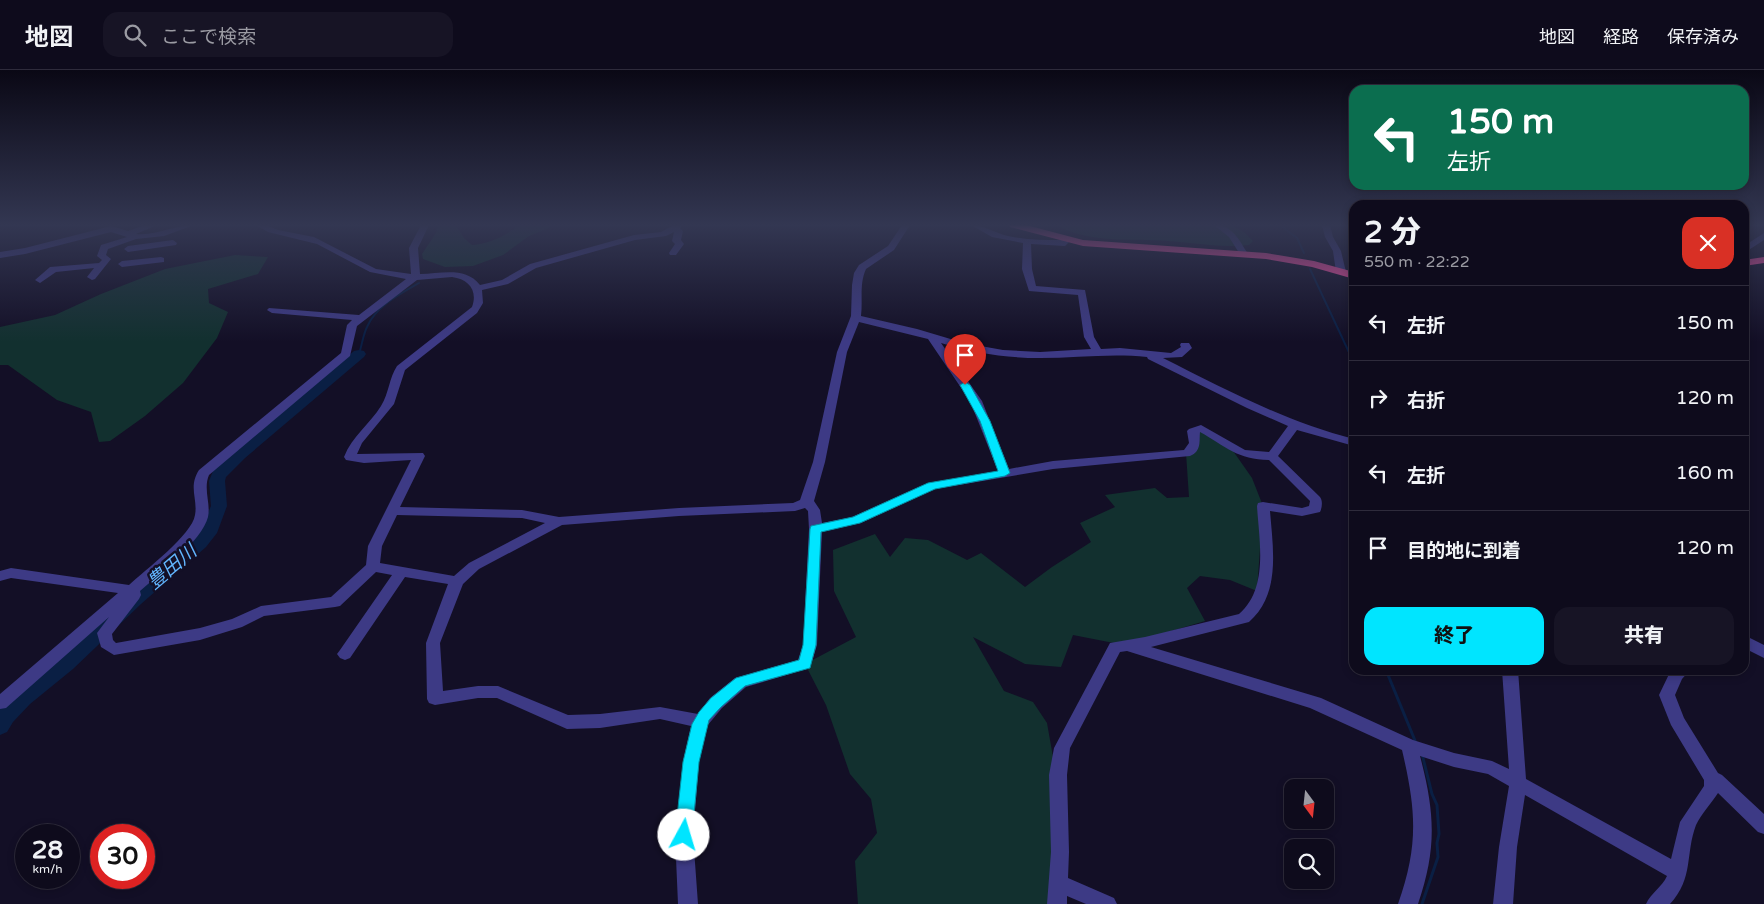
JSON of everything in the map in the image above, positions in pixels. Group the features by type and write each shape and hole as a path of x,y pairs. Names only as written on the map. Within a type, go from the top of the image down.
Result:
{"highway":[{"path":"1310,264 1349,274"}],"street":[{"path":"356,264 365,269 415,276 431,277 457,274 468,278 480,293 478,305 474,312 410,359 395,376 389,403 352,451 350,457 353,459 419,456 393,508 395,511"},
{"path":"0,703 132,590 190,537 199,524 202,514 199,484 203,473 346,354 352,325 415,276 415,264"},
{"path":"477,288 505,282 540,264"},
{"path":"132,590 134,595 104,633 106,643 114,649 200,634 237,622 261,611 335,602 373,567 375,546 390,514 395,511 522,514 559,521 678,512 795,507 807,501 822,455 829,408 842,352 856,318 855,291 859,272 867,264"},
{"path":"1027,264 1032,289 1082,292 1089,337 1098,352"},
{"path":"1340,264 1342,272"},
{"path":"92,278 102,265"},
{"path":"40,280 53,269 102,265"},
{"path":"272,310 360,318"},
{"path":"856,318 931,336 962,346 1018,354 1040,355 1120,351 1178,355 1187,348 1185,345"},
{"path":"931,336 976,402 1005,473"},
{"path":"1144,354 1295,425 1349,442"},
{"path":"1272,456 1295,425"},
{"path":"816,529 856,520 932,486 1053,465 1186,453 1192,451 1195,443 1193,431 1201,428 1240,454 1257,457 1272,456 1316,500 1315,509 1302,512 1263,506 1267,569 1260,597 1252,614 1244,618 1160,639 1115,647 1062,748 1058,775 1060,852 1057,904"},
{"path":"688,904 684,835 691,762 701,721 716,702 741,682 805,664 810,645 816,529 814,510 807,501"},
{"path":"559,521 474,566 457,581 433,643 435,699 478,692 498,692 567,722 600,721 660,713 701,721"},
{"path":"373,567 402,570 457,581"},
{"path":"345,654 402,570"},
{"path":"0,576 11,573 21,574 132,590"},
{"path":"1749,644 1764,652"},
{"path":"1124,645 1315,702 1409,746 1454,760 1492,768 1679,873"},
{"path":"1504,904 1508,847 1518,783 1510,675"},
{"path":"1656,904 1667,896 1679,873 1687,824 1713,787 1712,779 1677,720 1667,695 1676,675"},
{"path":"1408,904 1417,881 1425,828 1422,795 1409,746"},
{"path":"1712,779 1716,780 1764,826"},
{"path":"1057,882 1107,904"}],"green space":[{"path":"190,264 264,264 258,274 208,289 209,303 228,312 217,338 183,383 145,416 110,441 99,442 91,412 57,400 8,365 0,365 0,327 55,315 101,294 165,269"},
{"path":"437,264 479,264 473,266 445,267"},
{"path":"1197,429 1231,448 1252,478 1263,506 1257,591 1230,580 1200,576 1187,588 1205,621 1124,645 1073,635 1061,667 1025,664 973,637 1004,691 1033,702 1047,723 1053,757 1057,904 858,904 855,861 877,833 871,799 850,774 826,705 805,664 856,637 834,591 833,550 875,534 890,557 905,538 928,540 967,560 981,553 1025,587 1091,542 1080,523 1115,507 1105,495 1155,488 1167,498 1189,497 1186,453"}],"waterway":[{"path":"1310,269 1349,352"},
{"path":"359,354 366,330 376,313 389,301 419,283"},
{"name":"豊田川","path":"0,726 5,716 23,698 66,664 134,599 200,543 208,533 219,506 217,481 219,475 239,455 359,354"},
{"path":"1388,675 1416,743"},
{"path":"1422,754 1432,794 1437,805 1439,834 1437,843 1438,857 1422,904"}],"route":[{"path":"684,835 691,762 699,724 704,716 716,702 741,682 805,664 810,645 816,529 856,520 899,499 932,486 1005,473 985,421 965,385"}]}
